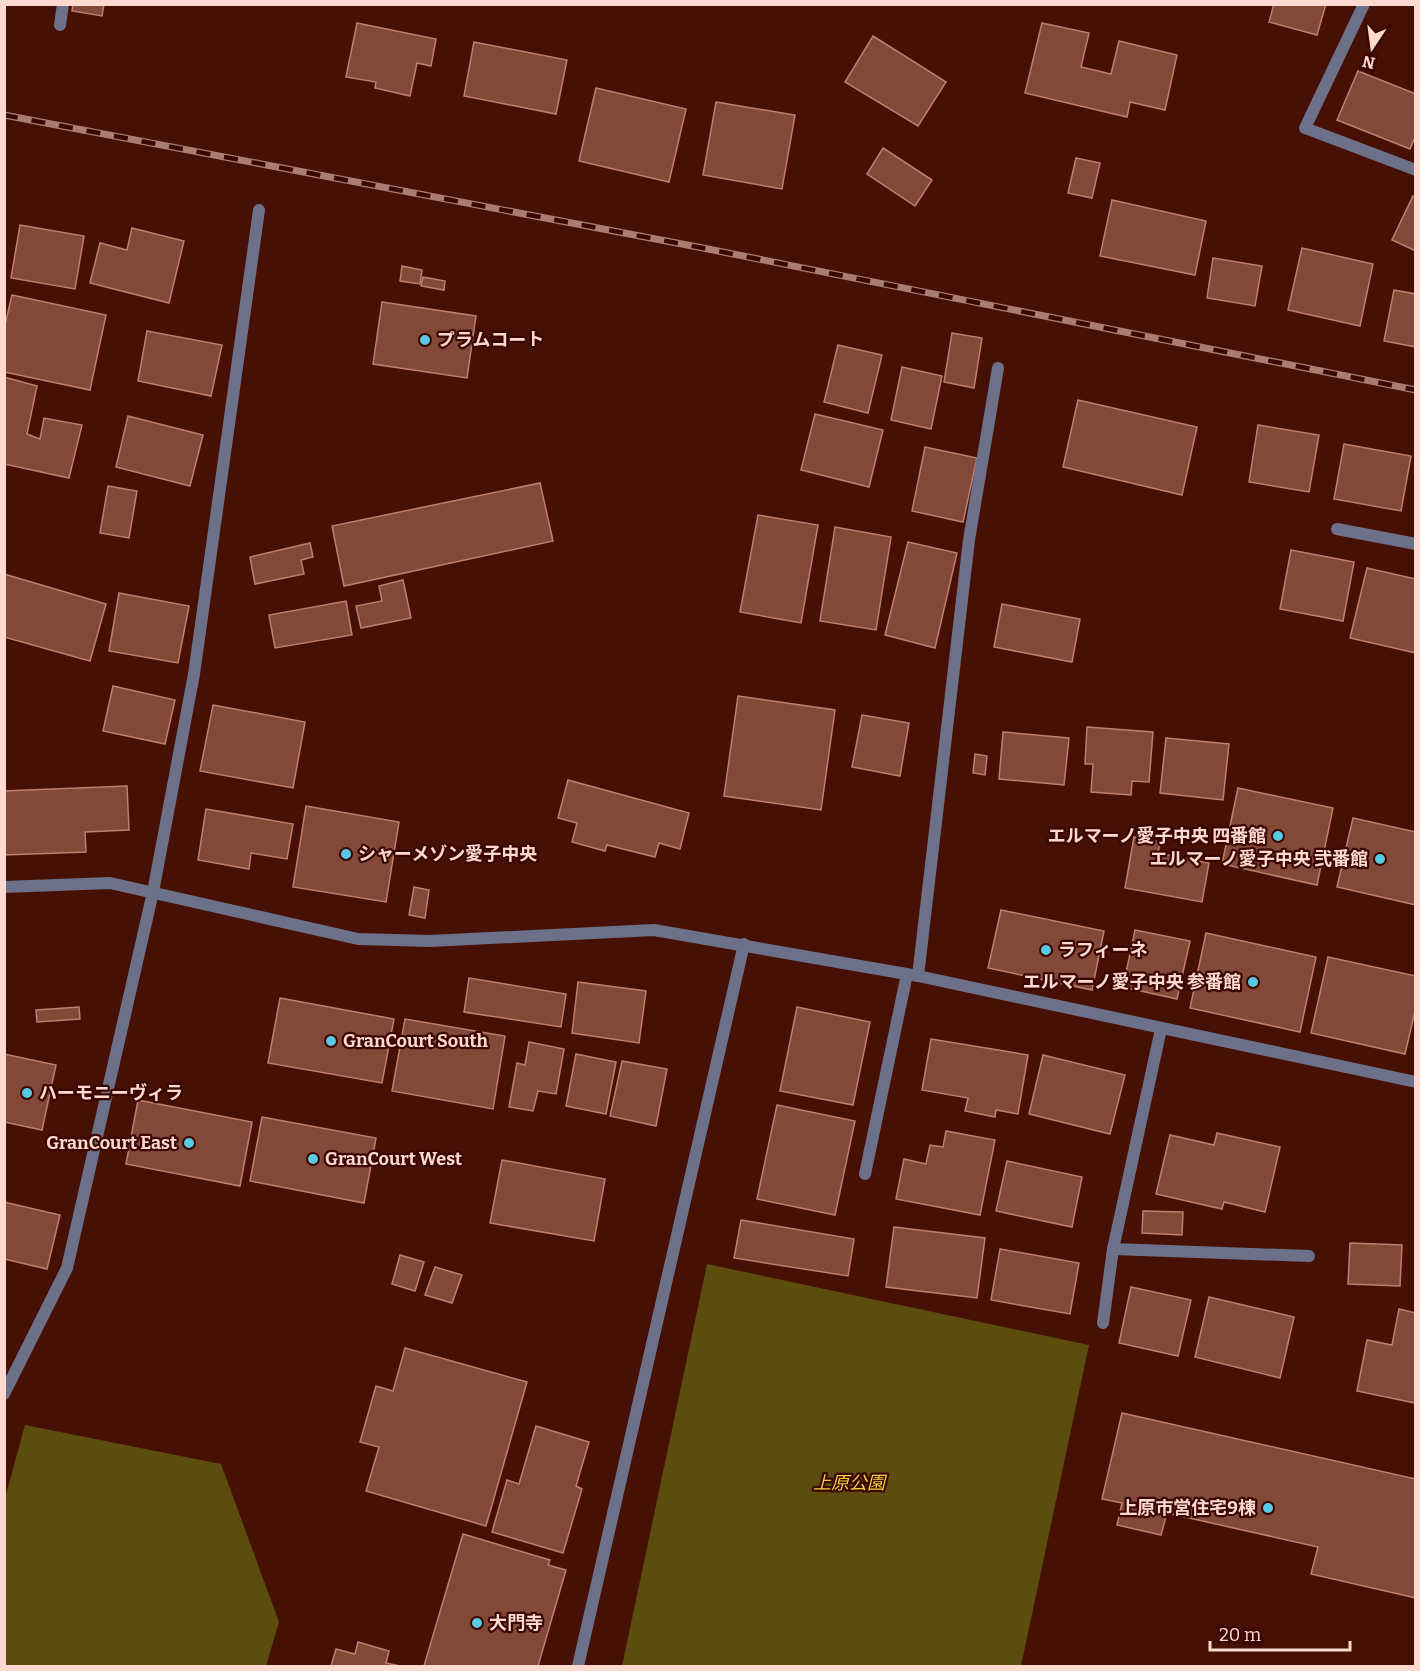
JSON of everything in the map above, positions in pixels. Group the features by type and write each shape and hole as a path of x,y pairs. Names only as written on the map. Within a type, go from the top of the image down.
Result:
{"street":[{"path":"60,25 63,4"},
{"path":"1364,4 1305,128 1416,170"},
{"path":"4,1394 67,1268 153,892 194,674 259,210"},
{"path":"866,1174 912,975 969,540 998,368"},
{"path":"1337,529 1416,544"},
{"path":"4,887 110,883 358,939 430,941 654,930 912,975 1416,1082"},
{"path":"578,1666 744,944"},
{"path":"1103,1323 1113,1249 1161,1029"},
{"path":"1113,1249 1309,1256"}],"green space":[{"name":"上原公園","path":"707,1264 1089,1345 1021,1666 622,1666"},
{"path":"25,1425 221,1464 279,1622 266,1666 5,1666 5,1498"}],"building":[{"path":"73,4 104,4 102,16 72,11"},
{"path":"1274,4 1326,4 1317,35 1269,22"},
{"path":"357,23 436,39 431,66 417,63 410,96 375,88 376,82 346,77"},
{"path":"1042,23 1089,33 1081,67 1111,74 1119,41 1177,55 1165,110 1130,102 1127,117 1025,93"},
{"path":"873,36 946,82 918,126 845,82"},
{"path":"474,42 567,60 556,114 464,96"},
{"path":"1358,71 1416,94 1416,135 1410,149 1337,120"},
{"path":"596,88 686,109 669,182 579,161"},
{"path":"716,102 795,115 782,189 703,175"},
{"path":"883,148 932,180 915,206 867,174"},
{"path":"1076,158 1100,163 1092,198 1068,193"},
{"path":"1413,196 1416,197 1416,251 1392,240"},
{"path":"1112,200 1206,221 1195,275 1100,256"},
{"path":"20,225 84,236 75,289 11,278"},
{"path":"132,228 184,241 169,303 90,283 100,243 127,250"},
{"path":"1302,248 1373,264 1360,326 1288,310"},
{"path":"1213,258 1262,266 1255,306 1207,298"},
{"path":"402,266 422,270 420,284 400,281"},
{"path":"423,277 445,281 444,290 421,286"},
{"path":"1394,290 1416,294 1416,347 1384,341"},
{"path":"12,295 106,315 90,390 4,372 4,329"},
{"name":"プラムコート","path":"382,302 476,316 467,378 373,364"},
{"path":"147,331 222,345 211,396 138,381"},
{"path":"952,333 982,338 974,388 944,382"},
{"path":"838,345 882,355 868,413 824,402"},
{"path":"902,367 942,376 931,429 891,420"},
{"path":"4,377 37,386 27,434 40,439 44,418 82,425 69,478 4,464"},
{"path":"1078,400 1197,427 1182,495 1063,467"},
{"path":"815,414 883,430 869,487 801,470"},
{"path":"128,416 203,435 190,486 116,467"},
{"path":"1258,425 1319,435 1309,492 1249,482"},
{"path":"1344,444 1411,456 1401,511 1334,499"},
{"path":"925,447 977,458 963,522 912,511"},
{"path":"540,483 553,541 344,586 332,526"},
{"path":"108,486 137,491 129,538 100,533"},
{"path":"758,515 818,525 801,623 740,612"},
{"path":"835,527 891,537 876,630 820,621"},
{"path":"908,542 957,553 935,648 885,635"},
{"path":"310,543 313,557 301,560 304,574 255,584 250,557"},
{"path":"1291,550 1354,562 1343,621 1280,609"},
{"path":"1367,568 1416,579 1416,653 1350,638"},
{"path":"4,574 106,604 90,661 4,637"},
{"path":"403,580 411,618 361,628 356,606 382,601 379,586"},
{"path":"119,593 189,606 178,663 109,651"},
{"path":"346,601 352,635 275,648 269,615"},
{"path":"1002,604 1080,619 1072,662 994,647"},
{"path":"113,686 175,700 165,744 103,731"},
{"path":"738,696 835,710 821,810 724,796"},
{"path":"213,705 305,722 293,788 200,771"},
{"path":"862,715 909,723 900,776 852,767"},
{"path":"1087,727 1153,732 1149,782 1132,781 1131,795 1091,792 1093,764 1085,764"},
{"path":"1003,732 1069,738 1064,785 999,779"},
{"path":"1166,738 1229,744 1223,800 1160,793"},
{"path":"975,754 987,756 985,775 973,773"},
{"path":"568,780 689,813 680,849 659,843 655,857 607,845 605,851 572,842 577,823 558,818"},
{"path":"127,786 129,830 85,832 86,852 4,855 4,791"},
{"name":"エルマーノ愛子中央 四番館","path":"1238,788 1333,808 1317,885 1222,864"},
{"name":"シャーメゾン愛子中央","path":"306,806 399,822 386,902 293,887"},
{"path":"206,809 293,824 287,859 251,853 249,869 198,860"},
{"name":"エルマーノ愛子中央 弐番館","path":"1353,818 1416,832 1416,905 1337,887"},
{"path":"1134,837 1160,842 1158,853 1209,863 1202,902 1125,888"},
{"path":"414,887 429,890 425,918 409,915"},
{"name":"ラフィーネ","path":"1001,910 1104,931 1092,990 988,968"},
{"path":"1135,930 1190,941 1177,999 1123,987"},
{"name":"エルマーノ愛子中央 参番館","path":"1206,933 1316,957 1300,1032 1190,1008"},
{"path":"1328,957 1416,976 1416,1007 1405,1054 1311,1033"},
{"path":"469,978 566,994 561,1027 464,1012"},
{"path":"578,982 646,991 639,1043 572,1033"},
{"name":"GranCourt South","path":"280,998 394,1019 382,1083 268,1063"},
{"path":"79,1007 80,1019 37,1022 36,1010"},
{"path":"797,1007 870,1022 853,1105 780,1091"},
{"path":"405,1019 505,1036 493,1109 392,1091"},
{"path":"931,1039 1028,1055 1018,1114 996,1110 995,1117 965,1111 968,1098 922,1090"},
{"path":"529,1042 564,1049 556,1094 538,1091 533,1111 509,1107 517,1063 525,1065"},
{"name":"ハーモニーヴィラ","path":"4,1054 56,1065 42,1130 4,1122"},
{"path":"576,1054 616,1062 606,1114 566,1106"},
{"path":"1043,1055 1125,1075 1110,1134 1029,1114"},
{"path":"622,1061 667,1069 656,1126 610,1116"},
{"name":"GranCourt East","path":"138,1100 252,1122 240,1186 126,1164"},
{"path":"777,1105 855,1121 835,1215 757,1199"},
{"name":"GranCourt West","path":"262,1117 376,1138 364,1203 250,1181"},
{"path":"946,1131 995,1140 980,1215 896,1199 904,1159 926,1164 930,1145 943,1147"},
{"path":"1217,1133 1280,1147 1265,1212 1224,1202 1222,1209 1156,1194 1170,1135 1214,1145"},
{"path":"502,1160 605,1179 594,1241 490,1223"},
{"path":"1007,1161 1082,1177 1072,1227 996,1211"},
{"path":"4,1202 60,1215 47,1269 4,1259"},
{"path":"1143,1211 1183,1212 1182,1235 1142,1233"},
{"path":"741,1220 854,1239 848,1276 734,1258"},
{"path":"894,1227 985,1238 977,1298 886,1287"},
{"path":"1350,1243 1402,1245 1400,1286 1348,1284"},
{"path":"1000,1249 1079,1263 1070,1314 991,1300"},
{"path":"400,1255 424,1262 415,1291 392,1284"},
{"path":"435,1267 462,1275 452,1303 425,1295"},
{"path":"1131,1287 1191,1300 1178,1356 1119,1343"},
{"path":"1209,1297 1294,1317 1280,1378 1195,1357"},
{"path":"1399,1309 1416,1313 1415,1403 1357,1391 1367,1340 1392,1345"},
{"path":"405,1348 527,1382 486,1526 366,1491 379,1447 360,1442 376,1386 393,1391"},
{"name":"上原市営住宅9棟","path":"1122,1413 1416,1479 1416,1598 1311,1574 1318,1547 1167,1513 1161,1535 1117,1525 1122,1503 1102,1499"},
{"path":"536,1426 589,1442 576,1486 582,1489 563,1553 492,1532 507,1480 519,1484"},
{"path":"463,1534 550,1560 548,1565 566,1570 538,1666 424,1666"},
{"path":"358,1642 389,1651 386,1663 400,1666 331,1666 336,1649 355,1654"}],"railway":[{"path":"4,115 703,248 1416,390"}],"place":[{"name":"プラムコート","path":"425,340"},
{"name":"エルマーノ愛子中央 四番館","path":"1278,836"},
{"name":"シャーメゾン愛子中央","path":"346,854"},
{"name":"エルマーノ愛子中央 弐番館","path":"1380,859"},
{"name":"ラフィーネ","path":"1046,950"},
{"name":"エルマーノ愛子中央 参番館","path":"1253,982"},
{"name":"GranCourt South","path":"331,1041"},
{"name":"ハーモニーヴィラ","path":"27,1093"},
{"name":"GranCourt East","path":"189,1143"},
{"name":"GranCourt West","path":"313,1159"},
{"name":"上原市営住宅9棟","path":"1268,1508"},
{"name":"大門寺","path":"477,1623"}]}
